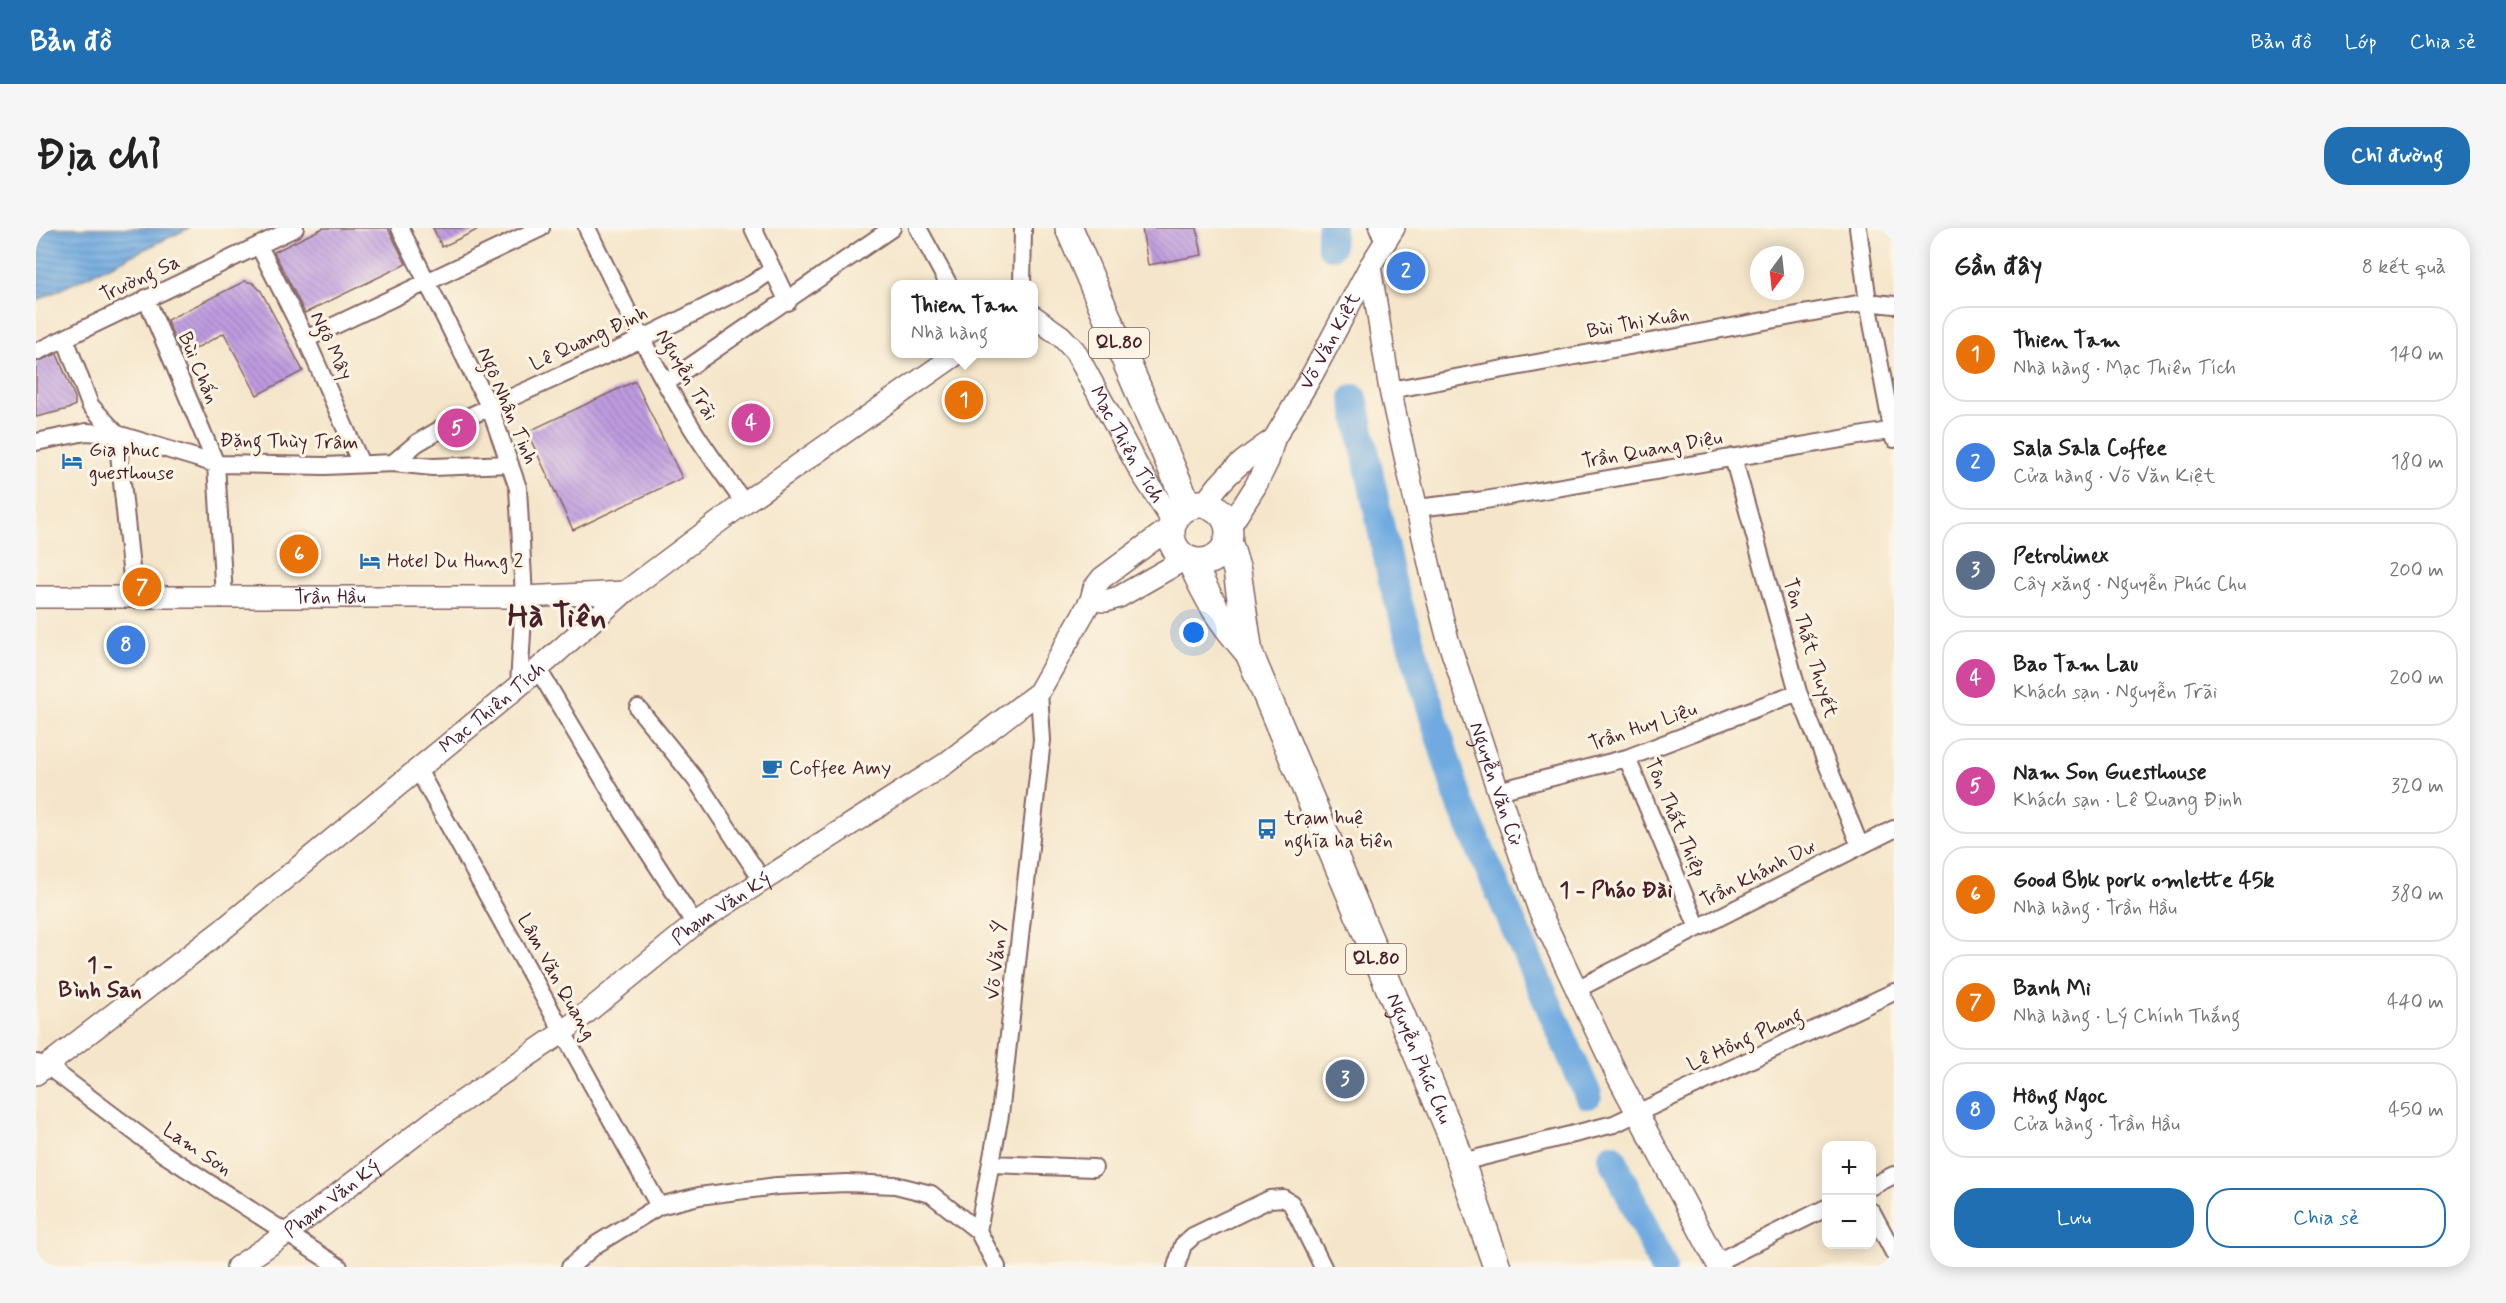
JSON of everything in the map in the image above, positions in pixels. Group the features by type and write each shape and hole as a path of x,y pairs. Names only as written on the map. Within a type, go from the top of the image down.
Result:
{"highway":[{"name":"QL.80","path":"1069,228 1185,514"},
{"path":"1220,511 1229,535 1218,556 1209,561 1189,560 1173,545 1185,514 1220,511"},
{"name":"Nguyễn Phúc Chu","path":"1229,535 1237,571 1249,653 1462,1162 1497,1267"},
{"name":"Nguyễn Phúc Chu","path":"1189,560 1224,624 1249,653"}],"street":[{"name":"Trường Sa","path":"36,352 294,228"},
{"name":"Ngô Nhân Tịnh","path":"400,228 490,408 518,488 524,597 519,686"},
{"path":"306,339 542,228"},
{"name":"Nguyễn Trãi","path":"588,228 666,383 693,430 744,503"},
{"path":"753,228 788,302"},
{"path":"666,383 788,302 892,228"},
{"path":"918,228 946,280"},
{"path":"1022,280 1023,228"},
{"name":"Võ Văn Kiệt","path":"1229,535 1268,461 1274,439 1312,375 1385,233 1414,228"},
{"path":"1858,228 1868,302 1893,433"},
{"name":"Ngô Mây","path":"260,246 306,339 361,464"},
{"name":"Nguyễn Văn Cừ","path":"1370,266 1390,390 1448,640 1539,910 1618,1077 1718,1265"},
{"name":"Lê Quang Định","path":"393,463 417,443 441,429 642,339 752,284 772,270"},
{"name":"Bùi Chấn","path":"146,298 216,464 224,597"},
{"name":"Bùi Thị Xuân","path":"1390,390 1868,302 1894,305"},
{"name":"Mạc Thiên Tích","path":"1038,320 1061,336 1075,351 1139,469 1185,514"},
{"path":"65,338 90,405 117,434 134,597"},
{"name":"Mạc Thiên Tích","path":"39,1067 221,932 519,686 625,592 744,503 951,358"},
{"name":"Đặng Thùy Trâm","path":"36,442 86,432 117,434 216,464 325,466 393,463 433,467 510,464"},
{"name":"Trần Quang Diệu","path":"1417,508 1485,500 1893,433"},
{"name":"Võ Văn Kiệt","path":"1185,514 1212,492 1231,472 1274,439"},
{"name":"Tôn Thất Thuyết","path":"1733,458 1798,692 1860,846"},
{"name":"Phạm Văn Ký","path":"237,1267 286,1234 432,1122 563,1032 695,924 945,764 1039,692 1092,600 1094,588 1102,578 1185,514"},
{"path":"1092,600 1106,601 1119,597 1189,560"},
{"name":"Trần Hầu","path":"36,592 134,597 524,597 625,592"},
{"path":"538,669 627,819 695,924"},
{"name":"Võ Văn Ý","path":"978,1231 1000,1115 1042,740 1039,692"},
{"name":"Trần Huy Liệu","path":"1498,791 1627,758 1798,692"},
{"path":"638,708 696,780 762,880"},
{"name":"Tôn Thất Thiệp","path":"1627,758 1698,928"},
{"name":"Lâm Văn Quang","path":"417,768 659,1206"},
{"name":"Trần Khánh Dư","path":"1577,989 1894,829"},
{"name":"Lê Hồng Phong","path":"1462,1162 1614,1124 1894,992"},
{"name":"Lam Sơn","path":"39,1067 164,1154 339,1267"},
{"path":"991,1164 1095,1167"},
{"path":"1876,1184 1894,1175"},
{"path":"570,1267 597,1244 659,1206 699,1196 777,1186 847,1183 895,1185 931,1194 978,1231 997,1267"},
{"path":"1176,1267 1183,1245 1193,1236 1270,1199 1283,1198 1291,1203 1323,1267"},
{"path":"1718,1265 1822,1212"},
{"path":"1876,1219 1894,1253"}],"water":[{"path":"36,228 189,228 36,301"}],"building":[{"path":"323,228 388,228 406,264 305,313 274,252"},
{"path":"433,228 481,228 442,247"},
{"path":"1142,228 1197,228 1202,255 1148,265"},
{"path":"245,281 253,283 261,291 303,371 257,395 224,333 182,356 167,320"},
{"path":"57,354 75,398 75,405 36,417 36,362"},
{"path":"635,381 682,478 573,530 527,432"}],"waterway":[{"path":"1331,228 1331,246"},
{"path":"1354,398 1392,581 1459,801 1588,1095"},
{"path":"1612,1157 1663,1267"}],"place":[{"name":"Sala Sala Coffee","path":"1406,271"},
{"name":"Thien Tam","path":"964,400"},
{"name":"Bao Tam Lau","path":"751,423"},
{"name":"Nam Son Guesthouse","path":"457,428"},
{"name":"Gia phuc guesthouse","path":"72,461"},
{"name":"Good Bbk pork omlette 45k","path":"299,554"},
{"name":"Hotel Du Hung 2","path":"370,561"},
{"name":"Banh Mi","path":"142,587"},
{"name":"Hông Ngoc","path":"126,645"},
{"name":"Coffee Amy","path":"772,768"},
{"name":"trạm huệ nghĩa ha tiên","path":"1267,829"},
{"name":"Petrolimex","path":"1345,1079"}],"district":[{"name":"Hà Tiên","path":"557,617"},
{"name":"1 - Pháo Đài","path":"1616,891"},
{"name":"1 - Bình San","path":"100,978"}]}
